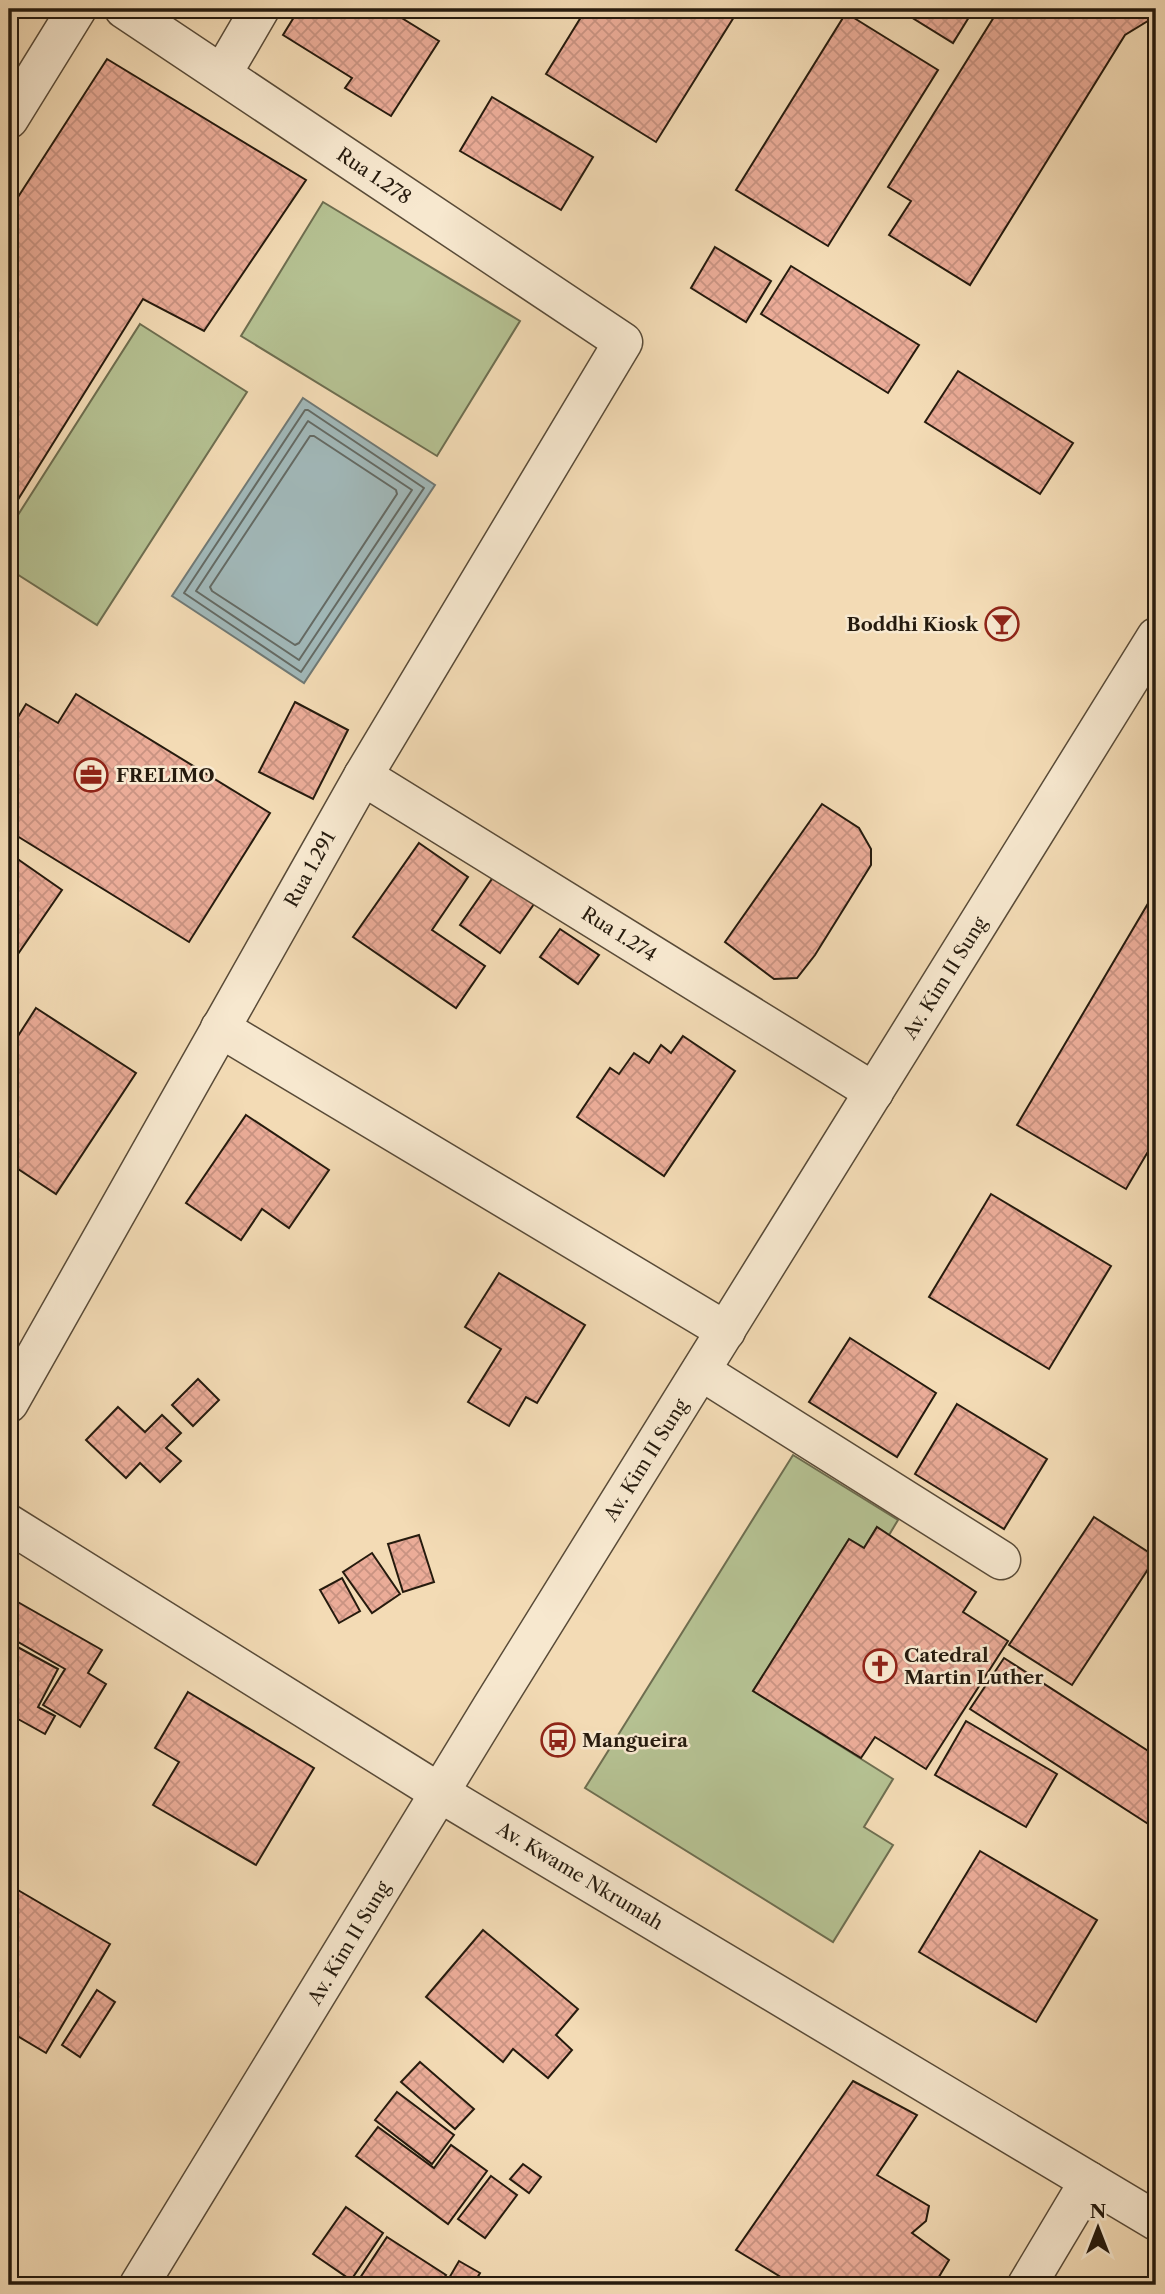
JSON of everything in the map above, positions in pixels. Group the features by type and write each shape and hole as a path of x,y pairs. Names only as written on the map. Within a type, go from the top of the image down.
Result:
{"street":[{"path":"9,119 78,9"},
{"name":"Rua 1.278","path":"124,9 623,342"},
{"path":"222,74 260,9"},
{"name":"Rua 1.291","path":"9,1403 363,776 623,342"},
{"name":"Av. Kim II Sung","path":"139,2285 440,1793 1156,637"},
{"name":"Rua 1.274","path":"363,776 874,1091"},
{"path":"220,1028 726,1331"},
{"path":"701,1371 1001,1560"},
{"name":"Av. Kwame Nkrumah","path":"9,1524 440,1793 1156,2221"},
{"path":"1027,2285 1089,2181"}],"green space":[{"path":"323,202 520,321 437,456 241,336"},
{"path":"140,324 247,392 97,625 9,569 9,529"},
{"path":"793,1455 898,1520 889,1535 877,1527 864,1548 849,1539 753,1691 893,1779 864,1827 893,1845 833,1942 585,1788"}],"water":[{"path":"303,398 435,485 304,683 172,596"}],"building":[{"path":"299,9 387,9 439,41 391,116 345,88 352,78 283,35"},
{"path":"586,9 739,9 656,142 546,74"},
{"path":"898,9 974,9 953,43"},
{"path":"999,9 1156,9 1156,16 1125,35 970,285 889,235 911,201 888,187"},
{"path":"846,13 938,70 828,246 736,190"},
{"path":"107,59 306,180 204,331 143,299 9,514 9,211"},
{"path":"492,97 593,157 561,210 460,151"},
{"path":"715,247 771,281 746,322 691,288"},
{"path":"791,266 919,345 888,393 761,314"},
{"path":"958,371 1073,443 1040,494 925,422"},
{"path":"76,694 270,813 189,942 9,831 9,732 26,704 58,723"},
{"path":"295,702 348,730 313,799 259,772"},
{"path":"822,804 859,828 871,849 871,865 815,955 797,978 774,979 725,942"},
{"path":"419,843 468,877 432,930 485,966 456,1008 353,937"},
{"path":"9,853 62,890 9,967"},
{"path":"494,876 534,904 500,953 460,925"},
{"path":"1156,890 1156,1138 1126,1189 1017,1125"},
{"path":"560,929 599,955 578,984 540,957"},
{"path":"36,1008 136,1073 56,1194 9,1163 9,1050"},
{"path":"683,1036 735,1071 664,1176 577,1117 610,1068 619,1074 634,1053 649,1063 661,1045 671,1053"},
{"path":"246,1115 329,1170 289,1228 262,1209 241,1240 186,1203"},
{"path":"991,1194 1111,1266 1049,1369 929,1297"},
{"path":"499,1273 585,1325 537,1403 526,1397 509,1426 468,1402 501,1349 465,1327"},
{"path":"850,1338 936,1393 897,1457 809,1402"},
{"path":"198,1379 219,1400 193,1426 172,1405"},
{"path":"957,1404 1047,1459 1004,1529 915,1474"},
{"path":"118,1407 145,1432 162,1415 181,1433 166,1448 181,1461 160,1482 140,1463 126,1478 86,1440"},
{"path":"1094,1517 1156,1557 1072,1685 1009,1645"},
{"name":"Catedral Martin Luther","path":"877,1527 976,1592 963,1612 1008,1641 926,1769 875,1737 861,1758 753,1691 849,1539 864,1548"},
{"path":"419,1535 434,1582 403,1592 388,1544"},
{"path":"372,1553 400,1594 372,1613 343,1572"},
{"path":"342,1578 360,1611 339,1623 320,1590"},
{"path":"9,1597 102,1650 88,1673 106,1684 80,1727 43,1705 65,1669 11,1638 9,1643"},
{"path":"12,1644 58,1669 38,1707 55,1716 45,1734 9,1714 9,1650"},
{"path":"1004,1658 1156,1756 1156,1829 970,1709"},
{"path":"188,1692 314,1768 256,1865 153,1805 179,1762 155,1748"},
{"path":"966,1721 1057,1774 1026,1827 935,1775"},
{"path":"980,1851 1097,1920 1036,2022 919,1952"},
{"path":"11,1886 110,1944 46,2053 9,2031"},
{"path":"483,1930 578,2009 556,2035 572,2050 548,2078 513,2049 503,2062 426,1997"},
{"path":"97,1990 115,2002 80,2057 62,2045"},
{"path":"420,2062 474,2109 455,2129 401,2082"},
{"path":"853,2081 917,2115 877,2175 929,2206 926,2221 912,2233 949,2260 934,2285 794,2285 736,2250"},
{"path":"397,2092 454,2135 432,2164 375,2120"},
{"path":"378,2127 434,2168 451,2145 487,2171 448,2224 356,2156"},
{"path":"523,2164 541,2177 529,2193 510,2179"},
{"path":"491,2176 517,2195 485,2238 458,2219"},
{"path":"346,2207 383,2233 351,2280 313,2254"},
{"path":"387,2237 446,2275 439,2285 365,2285 358,2281"},
{"path":"459,2261 480,2273 473,2285 445,2285"}],"place":[{"name":"Boddhi Kiosk","path":"1002,624"},
{"name":"FRELIMO","path":"91,775"},
{"name":"Catedral Martin Luther","path":"880,1666"},
{"name":"Mangueira","path":"558,1740"}]}
